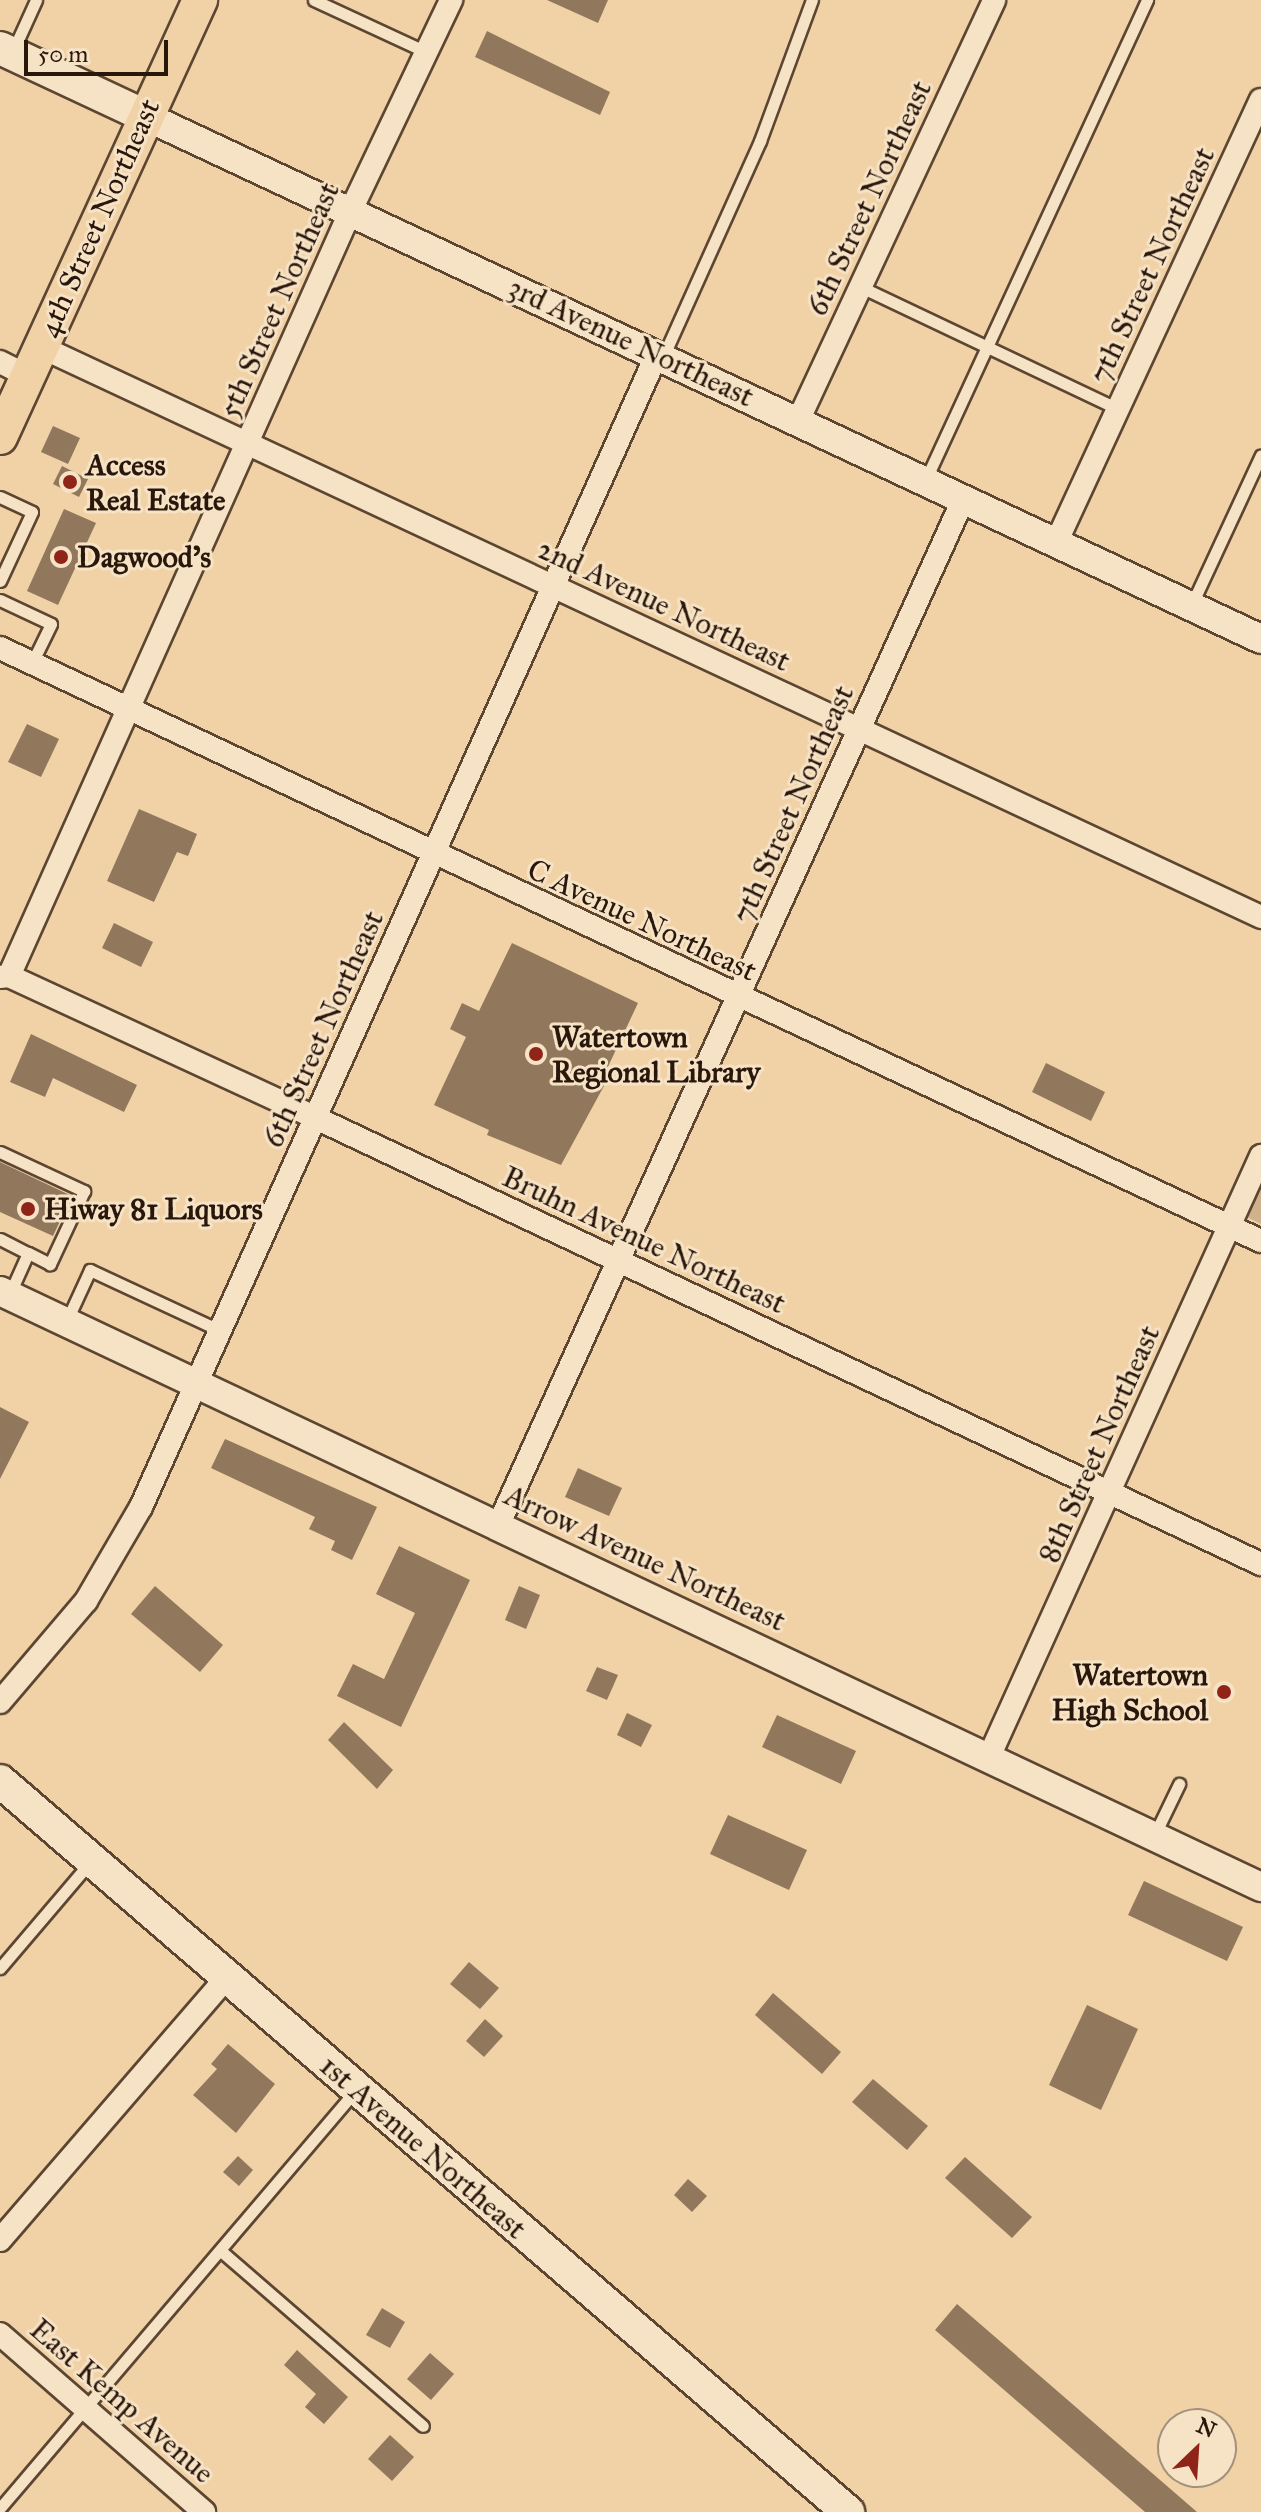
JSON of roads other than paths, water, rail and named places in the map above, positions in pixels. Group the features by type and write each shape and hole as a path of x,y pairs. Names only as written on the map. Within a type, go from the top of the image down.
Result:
{"main road":[{"name":"4th Street Northeast","path":"0,437 23,362 200,0"},
{"name":"3rd Avenue Northeast","path":"6,50 145,116"},
{"name":"1st Avenue Northeast","path":"0,1781 848,2512"}],"street":[{"name":"5th Street Northeast","path":"4,976 131,709 351,210 451,0"},
{"name":"6th Street Northeast","path":"798,421 994,0"},
{"name":"7th Street Northeast","path":"1056,543 1261,100"},
{"name":"3rd Avenue Northeast","path":"145,116 1261,639"},
{"name":"6th Street Northeast","path":"0,1702 106,1573 197,1385 553,586 660,356"},
{"name":"2nd Avenue Northeast","path":"23,362 248,444 1261,917"},
{"name":"7th Street Northeast","path":"498,1526 963,500"},
{"name":"C Avenue Northeast","path":"0,648 738,998 1261,1241"},
{"name":"Bruhn Avenue Northeast","path":"4,976 316,1118 1261,1564"},
{"name":"8th Street Northeast","path":"989,1757 1261,1156"},
{"name":"Arrow Avenue Northeast","path":"4,1293 1261,1887"},
{"path":"0,2240 227,1977"},
{"name":"East Kemp Avenue","path":"0,2334 204,2512"}],"lane":[{"path":"6,50 36,0"},
{"path":"314,0 426,52"},
{"path":"660,356 760,141 812,0"},
{"path":"924,481 1147,0"},
{"path":"861,287 1118,409"},
{"path":"1191,606 1261,455"},
{"path":"0,497 32,512 0,581"},
{"path":"0,600 51,624 32,663"},
{"path":"0,1152 84,1191 50,1264 0,1239"},
{"path":"4,1293 28,1253"},
{"path":"66,1322 90,1270 221,1332"},
{"path":"1154,1836 1179,1784"},
{"path":"0,1968 91,1861"},
{"path":"0,2508 83,2407 357,2090"},
{"path":"221,2251 423,2426"}],"place":[{"name":"Access Real Estate","path":"70,482"},
{"name":"Dagwood's","path":"61,557"},
{"name":"Watertown Regional Library","path":"536,1054"},
{"name":"Hiway 81 Liquors","path":"28,1209"},
{"name":"Watertown High School","path":"1224,1692"}]}
